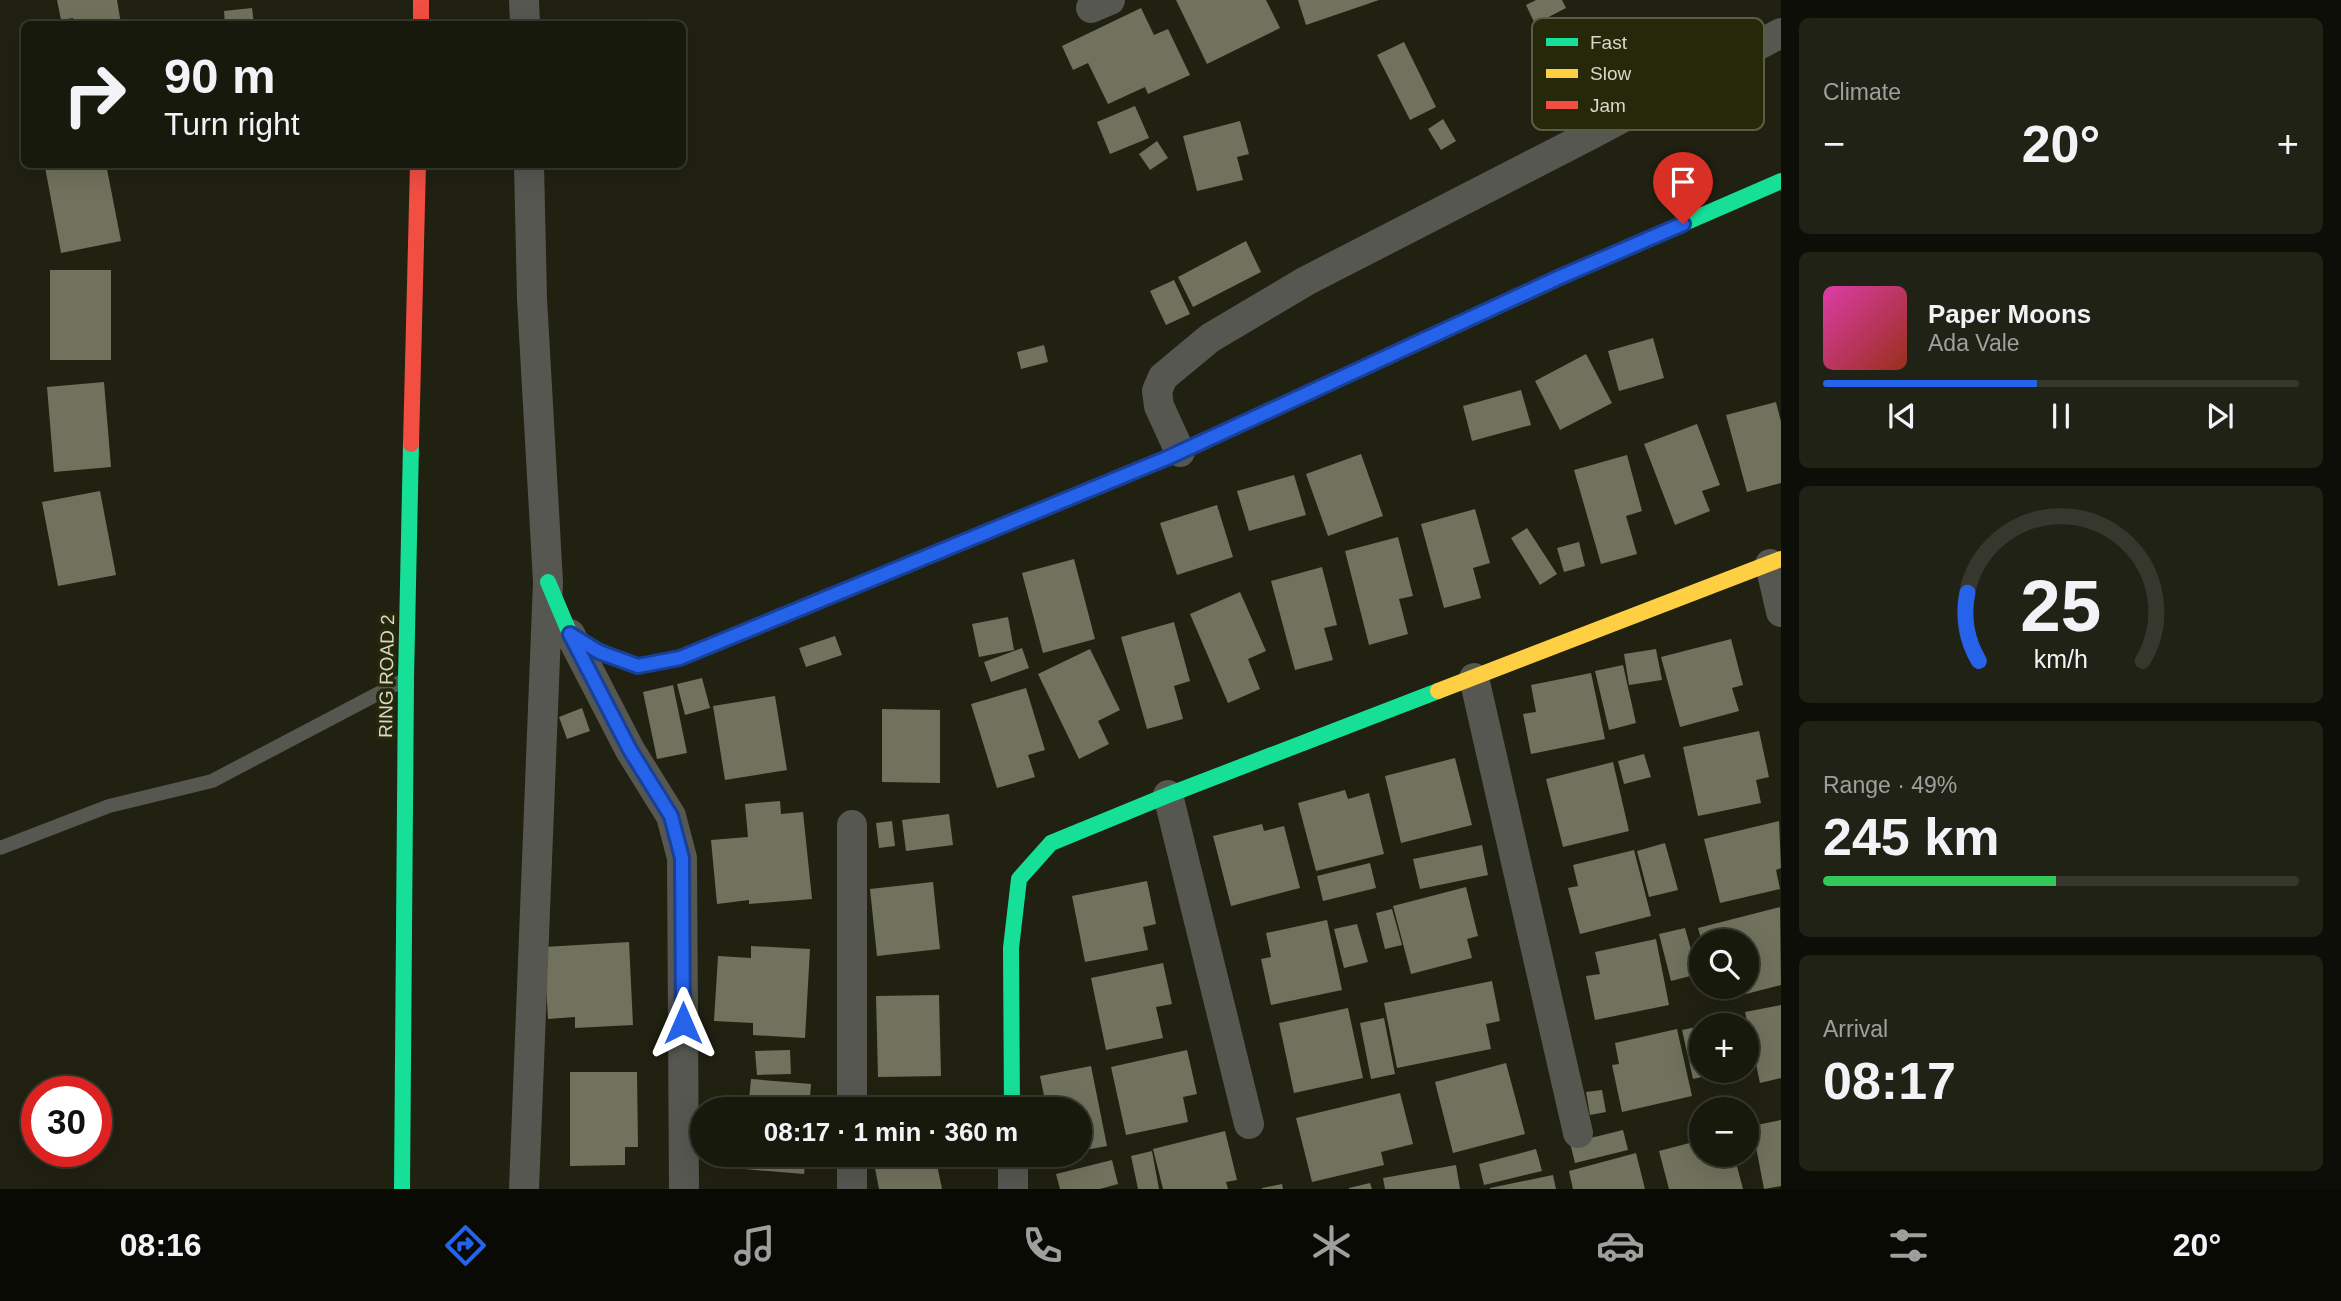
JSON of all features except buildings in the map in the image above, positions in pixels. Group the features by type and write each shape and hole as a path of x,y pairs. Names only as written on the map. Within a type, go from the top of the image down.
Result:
{"street":[{"path":"421,0 421,21"},
{"path":"524,0 525,21"},
{"path":"1764,42 1781,33"},
{"path":"1180,452 1159,406 1157,391 1163,377 1210,338 1306,281 1598,130"},
{"name":"RING ROAD 2","path":"402,1189 406,678 418,168"},
{"path":"524,1189 548,582 532,299 528,168"},
{"path":"570,634 599,652 638,666 680,658 1180,452 1560,277 1781,181"},
{"path":"1013,1097 1011,948 1019,879 1051,843 1168,795 1775,562 1781,612"},
{"path":"548,582 570,634 630,750 671,816 682,858 684,1189"},
{"path":"1474,678 1578,1133"},
{"path":"1168,795 1249,1124"},
{"path":"852,825 852,1097"},
{"path":"852,1167 852,1189"},
{"path":"1013,1167 1013,1189"}],"lane":[{"path":"0,848 109,806 212,780 406,678"}],"traffic: fast":[{"path":"1583,267 1781,181"},
{"path":"548,582 570,634 599,651 638,666 680,658 1167,458 1339,379"},
{"path":"402,1189 406,678 411,444"},
{"path":"1012,1097 1011,948 1019,879 1051,843 1438,691"}],"traffic: slow":[{"path":"1339,379 1583,267"},
{"path":"1438,691 1781,559"}],"traffic: jam":[{"path":"421,0 421,21"},
{"path":"411,444 418,168"}],"route":[{"path":"683,1023 682,858 671,816 630,750 570,634 599,652 638,666 680,658 1167,458 1560,277 1683,224"}]}
